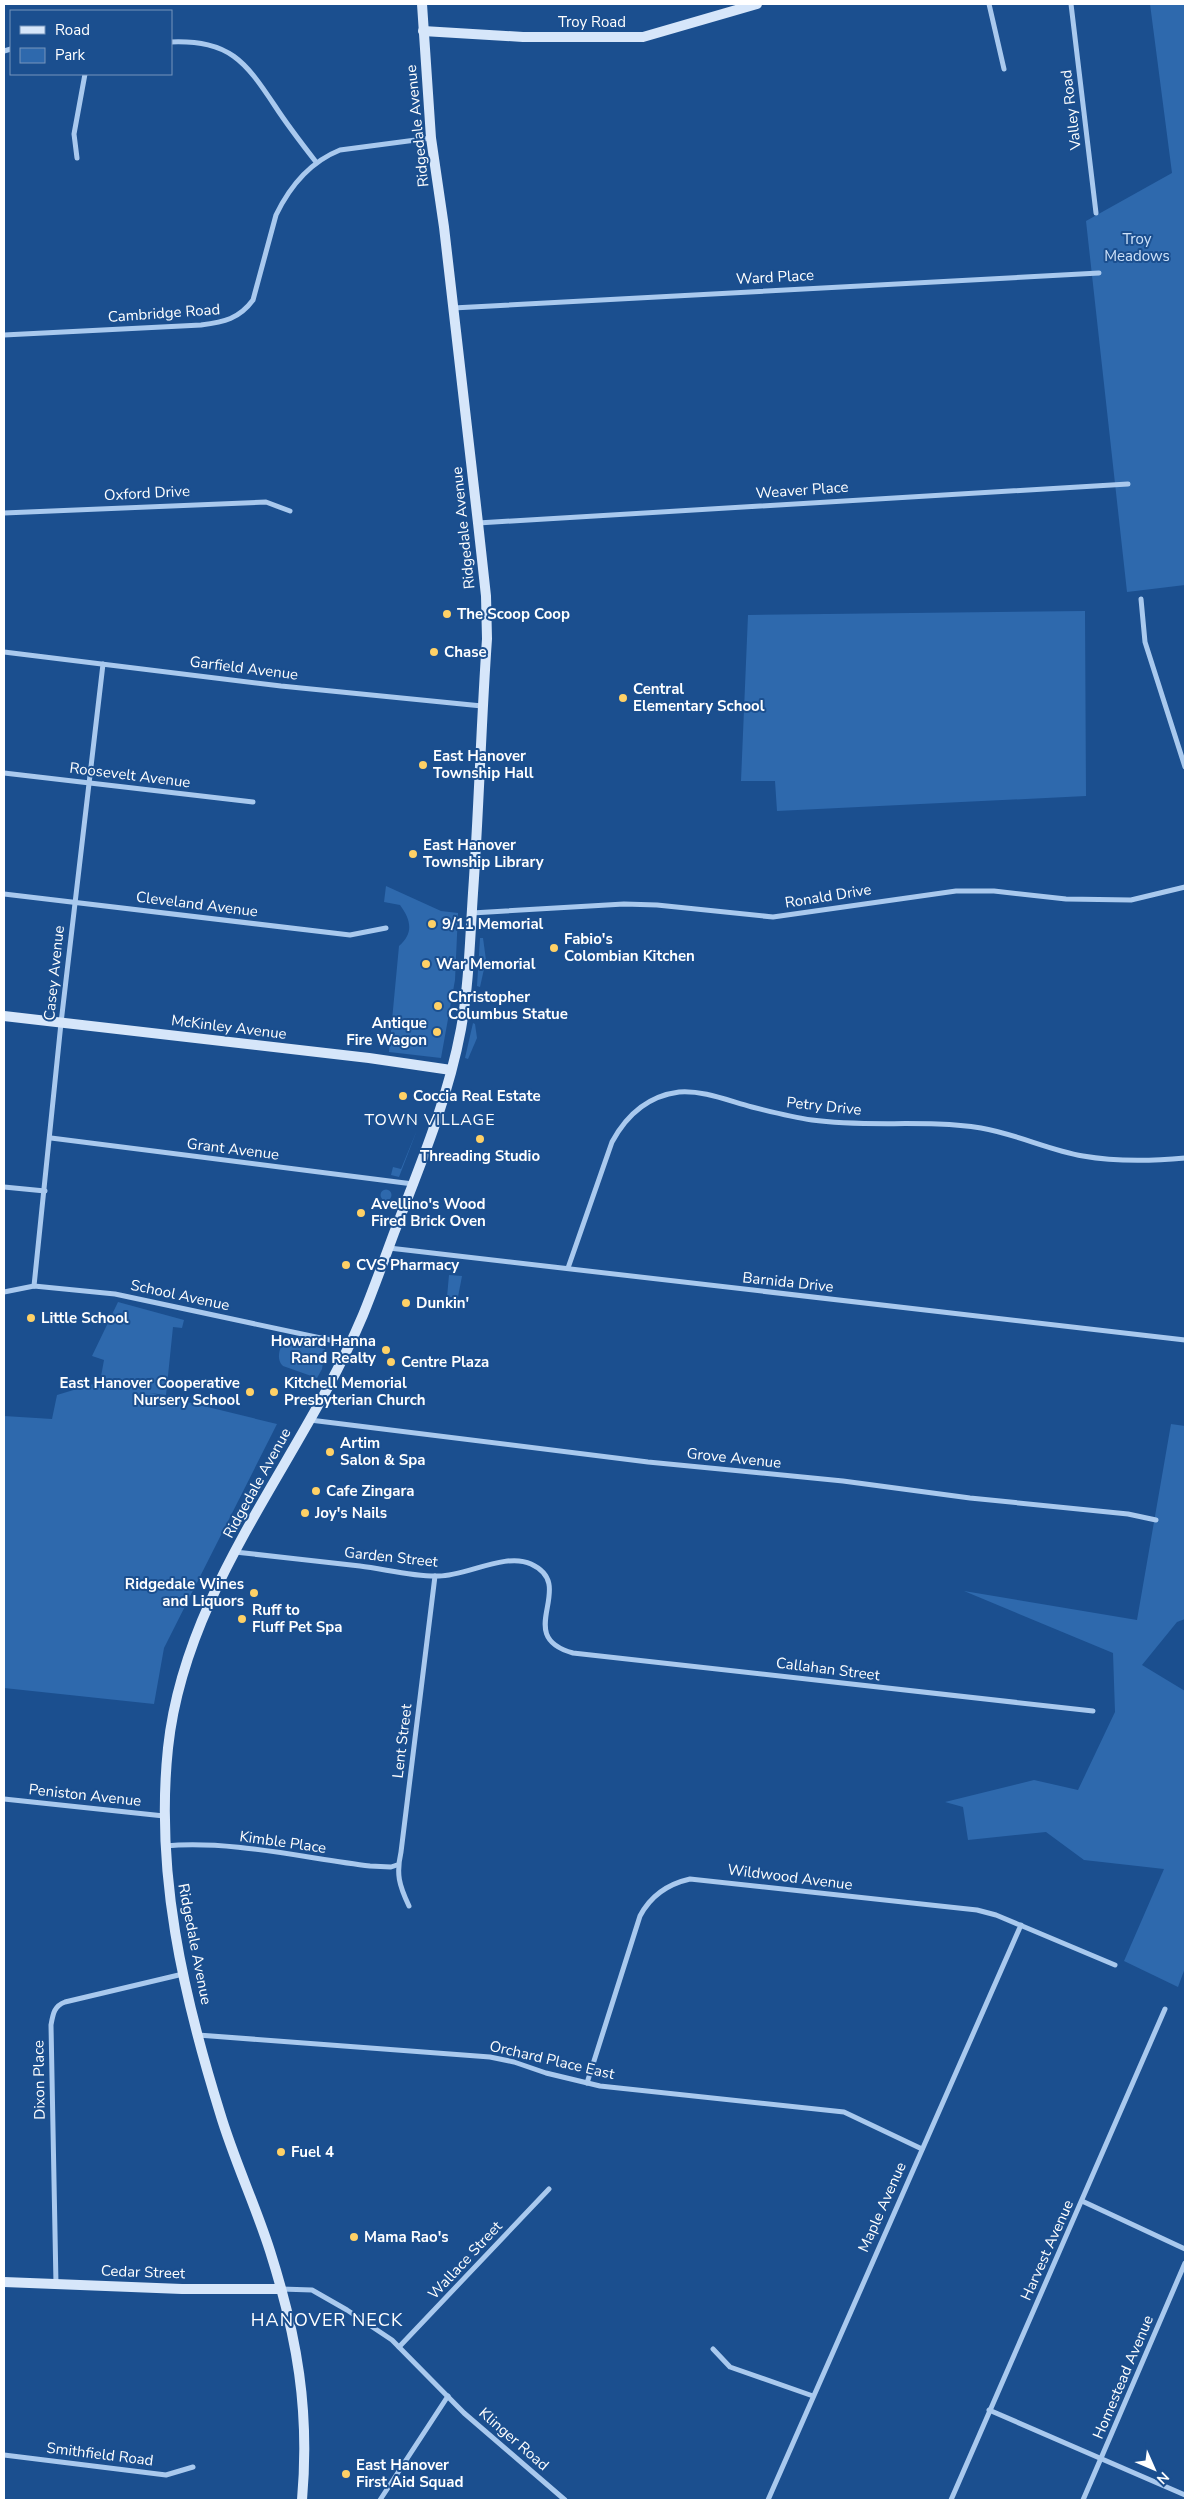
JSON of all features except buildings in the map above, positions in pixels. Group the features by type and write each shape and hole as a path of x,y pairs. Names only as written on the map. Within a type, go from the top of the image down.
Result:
{"main road":[{"name":"Ridgedale Avenue","path":"302,2500 305,2443 303,2399 294,2335 270,2251 221,2116 198,2035 183,1974 168,1891 164,1816 171,1727 184,1670 197,1633 235,1552 349,1344 414,1184 452,1070 464,1008 472,913 487,639 486,596 453,308 431,138 422,4"},
{"name":"Troy Road","path":"423,31 523,37 643,37 757,4"},
{"name":"McKinley Avenue","path":"4,1016 369,1058 452,1070"},
{"name":"Cedar Street","path":"4,2282 244,2290 280,2289"}],"street":[{"path":"989,4 1004,69"},
{"name":"Valley Road","path":"1071,4 1096,212"},
{"path":"172,42 196,42 210,45 236,57 252,71 316,162"},
{"path":"76,158 74,134 85,75"},
{"name":"Cambridge Road","path":"4,335 201,325 232,320 245,310 256,294 273,221 282,202 316,162 340,150 431,138"},
{"name":"Ward Place","path":"453,308 1099,273"},
{"name":"Weaver Place","path":"478,522 1128,484"},
{"name":"Oxford Drive","path":"4,513 266,502 290,512"},
{"path":"1141,599 1146,642 1185,767"},
{"name":"Garfield Avenue","path":"4,652 281,686 482,706"},
{"name":"Casey Avenue","path":"34,1286 51,1138 61,1023 103,664"},
{"name":"Roosevelt Avenue","path":"4,772 253,802"},
{"name":"Ronald Drive","path":"472,913 624,904 657,905 773,917 956,890 1066,899 1131,900 1185,887"},
{"name":"Cleveland Avenue","path":"4,894 350,935 386,928"},
{"name":"Petry Drive","path":"568,1268 612,1142 619,1130 628,1118 651,1101 678,1092 707,1094 761,1109 814,1120 924,1123 983,1129 1083,1156 1120,1160 1185,1158"},
{"name":"Grant Avenue","path":"51,1138 414,1184"},
{"path":"4,1187 45,1191"},
{"name":"Barnida Drive","path":"388,1248 1185,1340"},
{"name":"School Avenue","path":"4,1292 34,1286 115,1294 349,1344"},
{"name":"Grove Avenue","path":"309,1419 648,1462 843,1481 1128,1514 1156,1520"},
{"name":"Garden Street","path":"235,1552 435,1576 513,1560 526,1561 544,1574 550,1588 546,1633 549,1642 561,1650"},
{"name":"Lent Street","path":"409,1906 400,1888 397,1864 401,1852 435,1576"},
{"name":"Callahan Street","path":"561,1650 573,1653 1093,1711"},
{"name":"Peniston Avenue","path":"4,1799 164,1816"},
{"name":"Kimble Place","path":"165,1846 186,1844 234,1848 370,1866 391,1867 397,1864"},
{"name":"Wildwood Avenue","path":"587,2083 640,1916 652,1898 676,1882 690,1879 733,1882 977,1910 996,1915 1115,1965"},
{"name":"Maple Avenue","path":"768,2500 1021,1925"},
{"name":"Dixon Place","path":"56,2284 51,2024 54,2011 58,2005 65,2002 145,1985 183,1974"},
{"name":"Harvest Avenue","path":"951,2500 1165,2009"},
{"name":"Orchard Place East","path":"198,2035 490,2057 587,2083 844,2112 922,2150"},
{"name":"Wallace Street","path":"399,2347 549,2189"},
{"path":"1082,2201 1185,2249"},
{"name":"Homestead Avenue","path":"1083,2500 1185,2263"},
{"name":"Klinger Road","path":"280,2289 312,2290 347,2310 399,2347 448,2396 565,2500"},
{"path":"713,2349 730,2366 814,2396"},
{"path":"380,2500 448,2396"},
{"path":"989,2410 1185,2496"},
{"name":"Smithfield Road","path":"4,2455 166,2475 193,2467"}],"green space":[{"name":"Troy Meadows","path":"1150,4 1185,4 1185,585 1127,592 1086,221 1172,173"},
{"path":"1085,611 1086,796 777,811 775,781 741,781 748,615"},
{"path":"386,886 441,911 458,913 455,980 441,1058 389,1052 399,946 407,936 409,926 407,916 400,905 384,902"},
{"path":"480,938 483,938 486,960 480,987 477,986"},
{"path":"473,1023 475,1024 477,1038 468,1059 465,1058"},
{"path":"417,1130 399,1177 391,1175 393,1167 401,1169"},
{"path":"386,1189 392,1195 386,1201 380,1195"},
{"path":"449,1275 462,1276 458,1297 447,1297"},
{"path":"118,1302 184,1320 182,1328 173,1327 166,1395 150,1393 277,1424 164,1648 154,1704 4,1688 4,1416 52,1419 57,1395 100,1382 104,1360 92,1356"},
{"path":"285,1340 325,1349 322,1369 317,1378 283,1366 279,1353"},
{"path":"1171,1424 1185,1426 1185,1619 1177,1622 1142,1665 1185,1691 1185,1968 1178,1987 1124,1961 1164,1869 1084,1860 1046,1832 968,1840 963,1807 945,1802 1034,1780 1078,1790 1115,1712 1113,1653 964,1591 1137,1620"}],"place":[{"name":"The Scoop Coop","path":"447,614"},
{"name":"Chase","path":"434,652"},
{"name":"Central Elementary School","path":"623,698"},
{"name":"East Hanover Township Hall","path":"423,765"},
{"name":"East Hanover Township Library","path":"413,854"},
{"name":"9/11 Memorial","path":"432,924"},
{"name":"Fabio's Colombian Kitchen","path":"554,948"},
{"name":"War Memorial","path":"426,964"},
{"name":"Christopher Columbus Statue","path":"438,1006"},
{"name":"Antique Fire Wagon","path":"437,1032"},
{"name":"Coccia Real Estate","path":"403,1096"},
{"name":"Threading Studio","path":"480,1139"},
{"name":"Avellino's Wood Fired Brick Oven","path":"361,1213"},
{"name":"CVS Pharmacy","path":"346,1265"},
{"name":"Dunkin'","path":"406,1303"},
{"name":"Little School","path":"31,1318"},
{"name":"Howard Hanna Rand Realty","path":"386,1350"},
{"name":"Centre Plaza","path":"391,1362"},
{"name":"East Hanover Cooperative Nursery School","path":"250,1392"},
{"name":"Kitchell Memorial Presbyterian Church","path":"274,1392"},
{"name":"Artim Salon & Spa","path":"330,1452"},
{"name":"Cafe Zingara","path":"316,1491"},
{"name":"Joy's Nails","path":"305,1513"},
{"name":"Ridgedale Wines and Liquors","path":"254,1593"},
{"name":"Ruff to Fluff Pet Spa","path":"242,1619"},
{"name":"Fuel 4","path":"281,2152"},
{"name":"Mama Rao's","path":"354,2237"},
{"name":"East Hanover First Aid Squad","path":"346,2474"}],"district":[{"name":"TOWN VILLAGE","path":"430,1120"},
{"name":"HANOVER NECK","path":"327,2320"}]}
